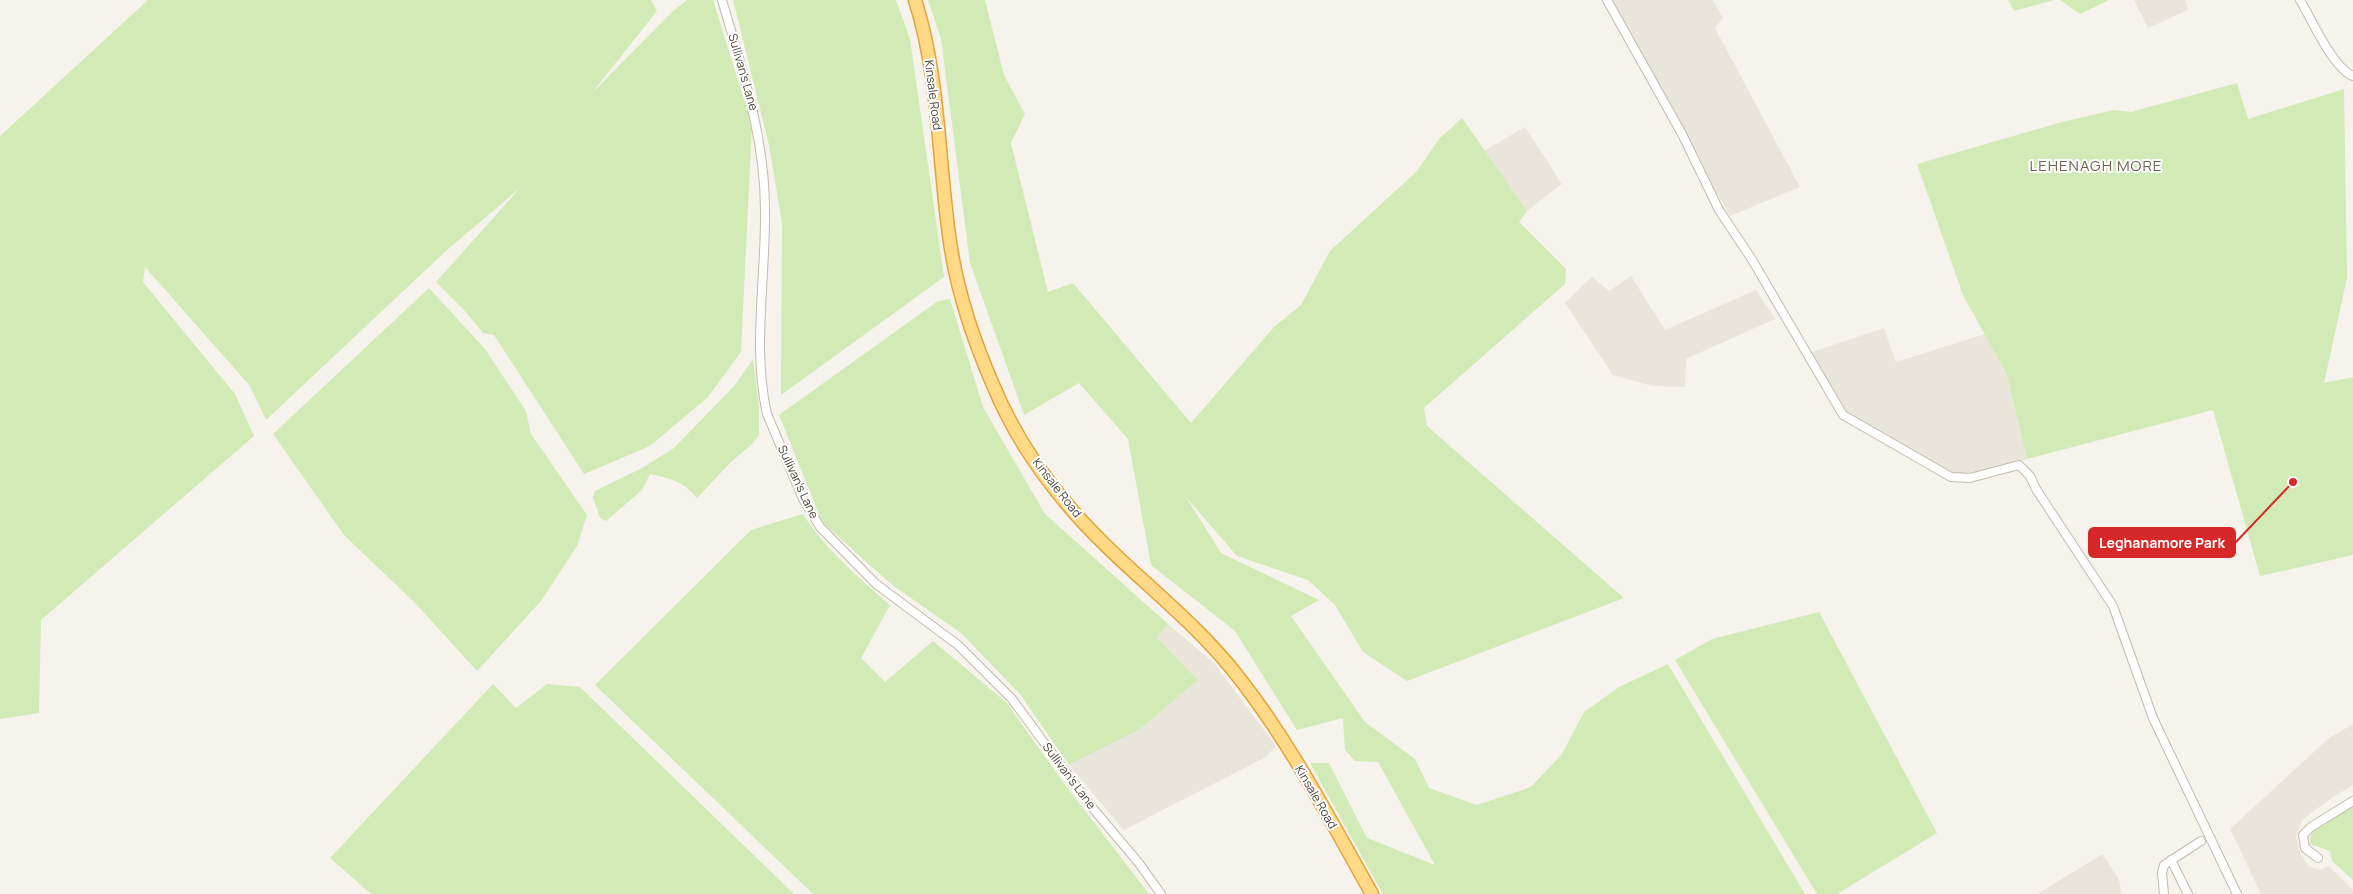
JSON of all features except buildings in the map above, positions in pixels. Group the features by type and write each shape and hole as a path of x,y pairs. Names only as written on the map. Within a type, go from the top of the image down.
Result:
{"highway":[{"name":"Kinsale Road","path":"915,0 935,94 950,242 958,285 974,338 993,387 1016,433 1067,505 1187,620 1231,668 1273,723 1372,894"}],"street":[{"name":"Sullivan's Lane","path":"722,0 742,66 761,148 765,210 761,305 761,366 764,400 767,414 803,499 820,527 876,584 958,645 1012,700 1090,805 1138,862 1161,894"},
{"path":"1608,0 1682,134 1719,210 1751,258 1776,304 1843,415 1951,477 1970,478 2018,465 2030,476 2036,490 2113,606 2153,718 2238,894"},
{"path":"2300,0 2344,72 2353,76"},
{"path":"2318,858 2305,848 2304,835 2311,827 2353,801"},
{"path":"2164,894 2162,873 2164,865 2201,841"},
{"path":"2171,860 2188,894"}],"shaded area":[{"path":"1606,0 1713,0 1723,18 1715,28 1800,187 1730,216"},
{"path":"2134,0 2186,0 2188,10 2148,28"},
{"path":"1525,127 1562,184 1527,211 1484,151"},
{"path":"1631,276 1665,330 1756,290 1775,319 1686,359 1685,387 1653,386 1613,375 1565,303 1592,277 1609,291"},
{"path":"1884,328 1896,362 1985,334 2007,375 2027,459 1971,475 1948,471 1846,414 1812,352"},
{"path":"1168,624 1214,663 1276,746 1266,757 1124,830 1069,765 1139,730 1198,680 1157,638"},
{"path":"2353,724 2353,785 2302,820 2296,837 2300,853 2308,866 2320,870 2329,866 2353,890 2353,894 2261,894 2230,829 2329,738"},
{"path":"2103,854 2119,880 2122,894 2037,894"}],"green space":[{"path":"148,0 651,0 657,11 591,94 672,12 687,0 713,0 752,125 741,352 708,397 650,446 584,474 494,335 483,333 464,310 436,282 520,188 447,250 266,420 250,386 145,267 143,282 235,394 254,436 41,620 39,713 0,719 0,136"},
{"path":"733,0 896,0 910,39 944,277 781,395 782,223 769,145"},
{"path":"928,0 985,0 1004,75 1025,114 1011,143 1048,292 1073,283 1191,423 1274,327 1301,305 1330,251 1417,171 1439,139 1462,118 1527,211 1519,222 1566,269 1565,284 1424,408 1427,426 1624,598 1407,681 1363,652 1335,605 1308,580 1237,556 1186,497 1221,553 1319,600 1291,616 1365,722 1415,759 1429,788 1477,805 1531,787 1562,754 1584,712 1619,687 1668,664 1805,894 1383,894 1310,763 1329,763 1367,838 1435,865 1378,762 1355,761 1345,750 1343,718 1297,730 1235,631 1151,565 1128,439 1079,383 1024,415 970,263 941,39"},
{"path":"2008,0 2054,0 2014,11"},
{"path":"2060,0 2109,0 2080,14"},
{"path":"2237,83 2248,119 2344,89 2347,278 2324,383 2353,377 2353,555 2260,576 2213,410 2027,459 2007,375 1963,295 1917,164 2062,122 2114,110 2131,112"},
{"path":"429,288 485,349 526,411 531,434 587,515 577,546 541,601 477,671 415,603 344,535 273,434"},
{"path":"950,299 983,407 1045,514 1168,624 1157,638 1198,680 1139,730 1069,765 1020,694 961,633 892,585 822,522 779,415 938,301"},
{"path":"753,359 759,406 759,435 752,444 731,462 697,498 681,484 650,474 642,490 606,521 600,518 593,498 595,491 642,468 674,448 735,385"},
{"path":"803,514 832,551 890,605 861,658 885,682 933,641 1007,703 1063,782 1149,894 813,894 595,685 751,530"},
{"path":"1819,612 1937,833 1837,894 1817,894 1675,660 1712,639"},
{"path":"493,684 516,708 547,684 580,687 794,894 371,894 330,858"},
{"path":"2353,807 2353,880 2332,861 2330,851 2310,844 2311,837 2319,825"}],"place":[{"name":"Leghanamore Park","path":"2293,482"}],"district":[{"name":"LEHENAGH MORE","path":"2096,166"}]}
